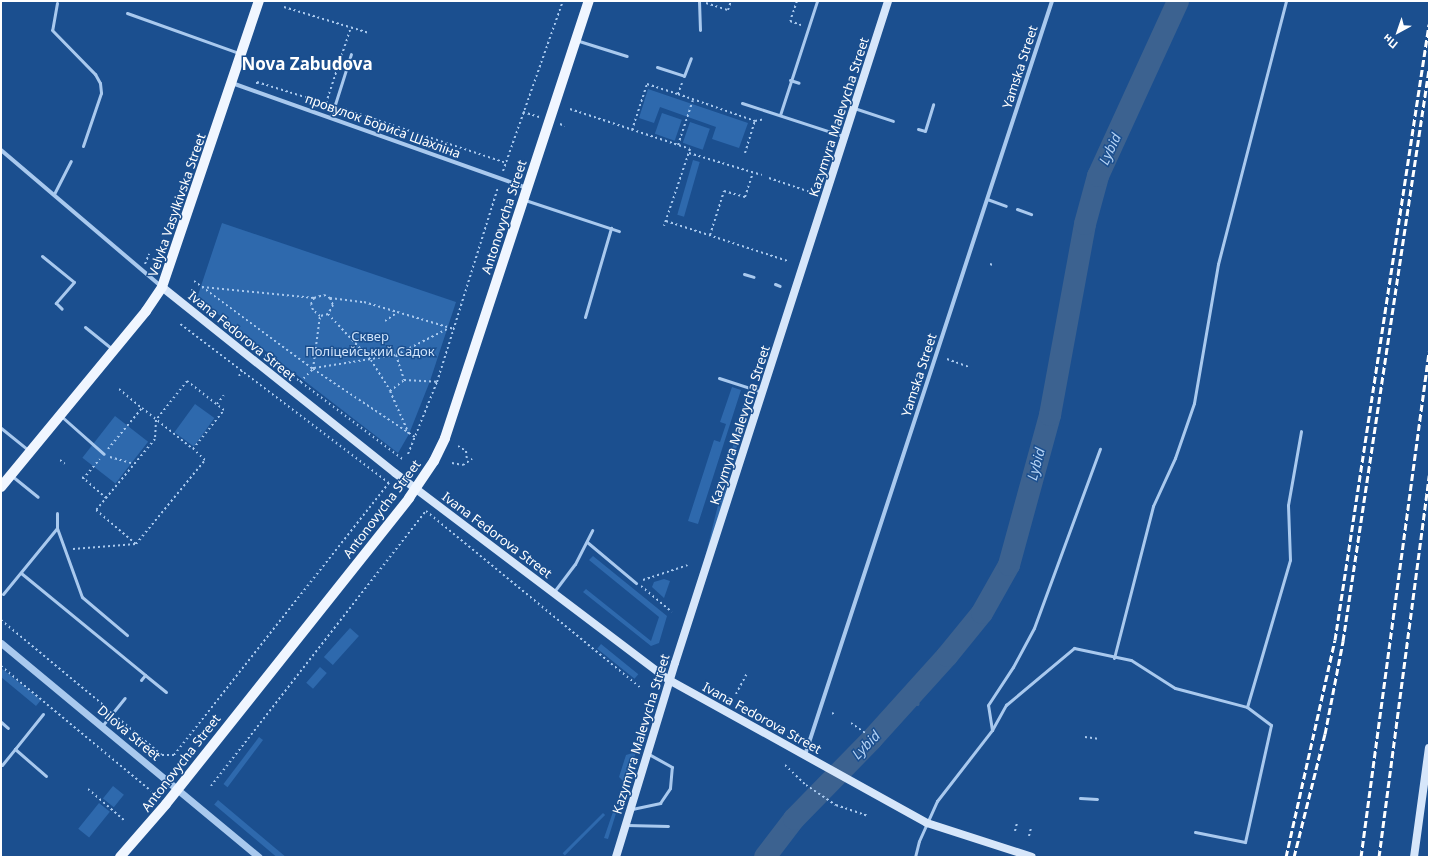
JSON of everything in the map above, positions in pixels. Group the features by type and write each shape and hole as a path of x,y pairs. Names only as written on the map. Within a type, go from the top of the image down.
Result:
{"main road":[{"name":"Velyka Vasylkivska Street","path":"1,486 113,350 162,287 259,1"},
{"name":"Antonovycha Street","path":"120,857 178,789 416,489 434,461 445,438 589,1"},
{"name":"Kazymyra Malevycha Street","path":"616,857 669,680 764,392 888,1"},
{"name":"Ivana Fedorova Street","path":"162,287 416,489 669,680 867,791 927,822 1032,857"},
{"path":"1414,857 1426,786 1429,748"}],"street":[{"name":"Yamska Street","path":"805,755 1052,1"},
{"name":"провулок Бориса Шахліна","path":"232,82 527,188"},
{"name":"Ivana Fedorova Street","path":"1,150 162,287"},
{"name":"Dilova Street","path":"1,643 259,857"}],"lane":[{"path":"699,1 700,30"},
{"path":"780,115 790,80 817,1"},
{"path":"1114,658 1153,506 1175,458 1194,402 1218,264 1286,1"},
{"path":"57,3 52,30 95,74 100,83 101,93 83,146"},
{"path":"127,13 241,54"},
{"path":"576,40 626,56"},
{"path":"331,117 351,54"},
{"path":"657,66 684,76 691,58"},
{"path":"790,80 799,83"},
{"path":"742,103 845,137"},
{"path":"918,129 925,131 933,104"},
{"path":"854,108 892,121"},
{"path":"54,194 71,160"},
{"path":"524,199 619,231"},
{"path":"987,199 1006,206"},
{"path":"1017,209 1031,214"},
{"path":"585,317 611,228"},
{"path":"42,256 74,282 56,303 62,309"},
{"path":"744,274 754,277"},
{"path":"775,284 780,286"},
{"path":"85,327 113,350"},
{"path":"719,378 764,392"},
{"path":"60,414 104,454"},
{"path":"1,428 29,452"},
{"path":"1248,707 1290,560 1288,505 1301,431"},
{"path":"992,730 988,705 1013,667 1034,628 1100,449"},
{"path":"11,474 38,497"},
{"path":"57,513 57,528 82,597 127,635"},
{"path":"3,594 57,528"},
{"path":"553,593 587,542 592,530"},
{"path":"587,542 636,582"},
{"path":"21,573 166,692"},
{"path":"915,857 927,822 937,800 992,730 1006,705 1074,648 1114,658 1131,660 1175,688 1248,707 1271,725 1245,842 1195,832"},
{"path":"141,680 145,675"},
{"path":"102,726 125,698"},
{"path":"2,765 43,714"},
{"path":"1,722 8,728"},
{"path":"15,749 46,776"},
{"path":"630,810 660,803 670,788 672,767 647,753"},
{"path":"1080,798 1097,799"},
{"path":"626,824 668,826"}],"path":[{"path":"408,454 437,382 500,179 563,1"},
{"path":"706,3 728,10 730,1"},
{"path":"797,1 790,21 808,27"},
{"path":"284,8 369,33"},
{"path":"344,46 350,27"},
{"path":"326,103 338,67"},
{"path":"678,94 684,76"},
{"path":"255,91 257,82 326,103 506,163"},
{"path":"632,130 647,84 755,121 745,153"},
{"path":"678,145 693,100"},
{"path":"570,109 690,149 664,226"},
{"path":"689,153 762,175"},
{"path":"710,236 724,191 745,197 753,173"},
{"path":"769,178 810,192"},
{"path":"666,221 788,261"},
{"path":"194,281 312,368 415,437"},
{"path":"200,286 314,298 321,295 330,298 364,302 447,329 454,329"},
{"path":"192,289 194,299 200,304"},
{"path":"314,298 312,307 320,316"},
{"path":"328,314 332,305 330,298"},
{"path":"385,321 398,312"},
{"path":"320,316 328,314"},
{"path":"328,314 371,360 390,391 409,434"},
{"path":"300,382 312,368 320,316"},
{"path":"1,620 162,755 174,755 390,483 179,324"},
{"path":"312,368 396,355 447,329"},
{"path":"355,342 359,340"},
{"path":"262,353 404,460"},
{"path":"396,355 404,380"},
{"path":"947,359 970,367"},
{"path":"239,376 242,371"},
{"path":"390,391 404,380 437,382"},
{"path":"136,544 96,510 155,439 156,420 187,381 224,410 193,449"},
{"path":"65,549 136,544 205,460 119,390"},
{"path":"216,404 224,395"},
{"path":"106,498 83,478 142,408"},
{"path":"458,446 466,451 468,460"},
{"path":"452,463 463,465 468,460 472,459"},
{"path":"60,460 65,464"},
{"path":"211,786 426,511 641,688"},
{"path":"636,582 688,565"},
{"path":"636,582 672,612"},
{"path":"1,666 151,791"},
{"path":"736,694 747,673"},
{"path":"832,713 836,714"},
{"path":"851,723 871,737"},
{"path":"1085,737 1100,739"},
{"path":"785,765 806,785 836,805 868,816"},
{"path":"88,790 125,821"},
{"path":"1015,831 1017,824"},
{"path":"1029,836 1031,828"}],"green space":[{"path":"648,89 748,123 739,148 712,139 716,127 660,107 654,123 639,118"},
{"path":"662,113 682,120 675,141 655,134"},
{"path":"690,122 710,129 703,150 683,143"},
{"path":"693,160 700,162 684,217 677,215"},
{"name":"Сквер Поліцейський Садок","path":"222,223 456,302 430,381 409,434 398,453 197,298"},
{"path":"732,387 741,390 698,524 688,521 714,440 720,442 726,424 720,422"},
{"path":"746,393 750,394 696,608 693,607"},
{"path":"195,404 214,418 194,446 174,432"},
{"path":"115,416 148,442 115,484 82,458"},
{"path":"593,556 667,616 659,643 651,646 583,592 586,589 651,641 659,617 589,560"},
{"path":"664,579 670,581 664,598 652,587 654,582"},
{"path":"350,628 359,636 333,665 324,657"},
{"path":"601,644 638,674 635,679 597,649"},
{"path":"320,667 327,673 313,689 306,683"},
{"path":"1,668 41,700 36,706 1,677"},
{"path":"259,737 263,740 227,787 223,784"},
{"path":"636,752 626,784 619,777 626,755"},
{"path":"113,786 124,795 114,807 103,798"},
{"path":"218,800 286,857 277,857 214,805"},
{"path":"99,803 110,812 89,837 78,829"},
{"path":"615,806 618,807 608,839 604,838"},
{"path":"603,813 605,815 565,855 563,853"}],"waterway":[{"name":"Lybid","path":"765,857 794,819 872,739 947,656 982,613 1009,565 1050,415 1085,224 1098,176 1178,1"},
{"path":"907,701 918,704"}],"railway":[{"path":"1286,857 1335,640 1429,24"},
{"path":"1294,857 1325,734 1343,641 1429,69"},
{"path":"1361,857 1429,352"},
{"path":"1379,857 1429,475"}],"district":[{"name":"Nova Zabudova","path":"307,64"}]}
